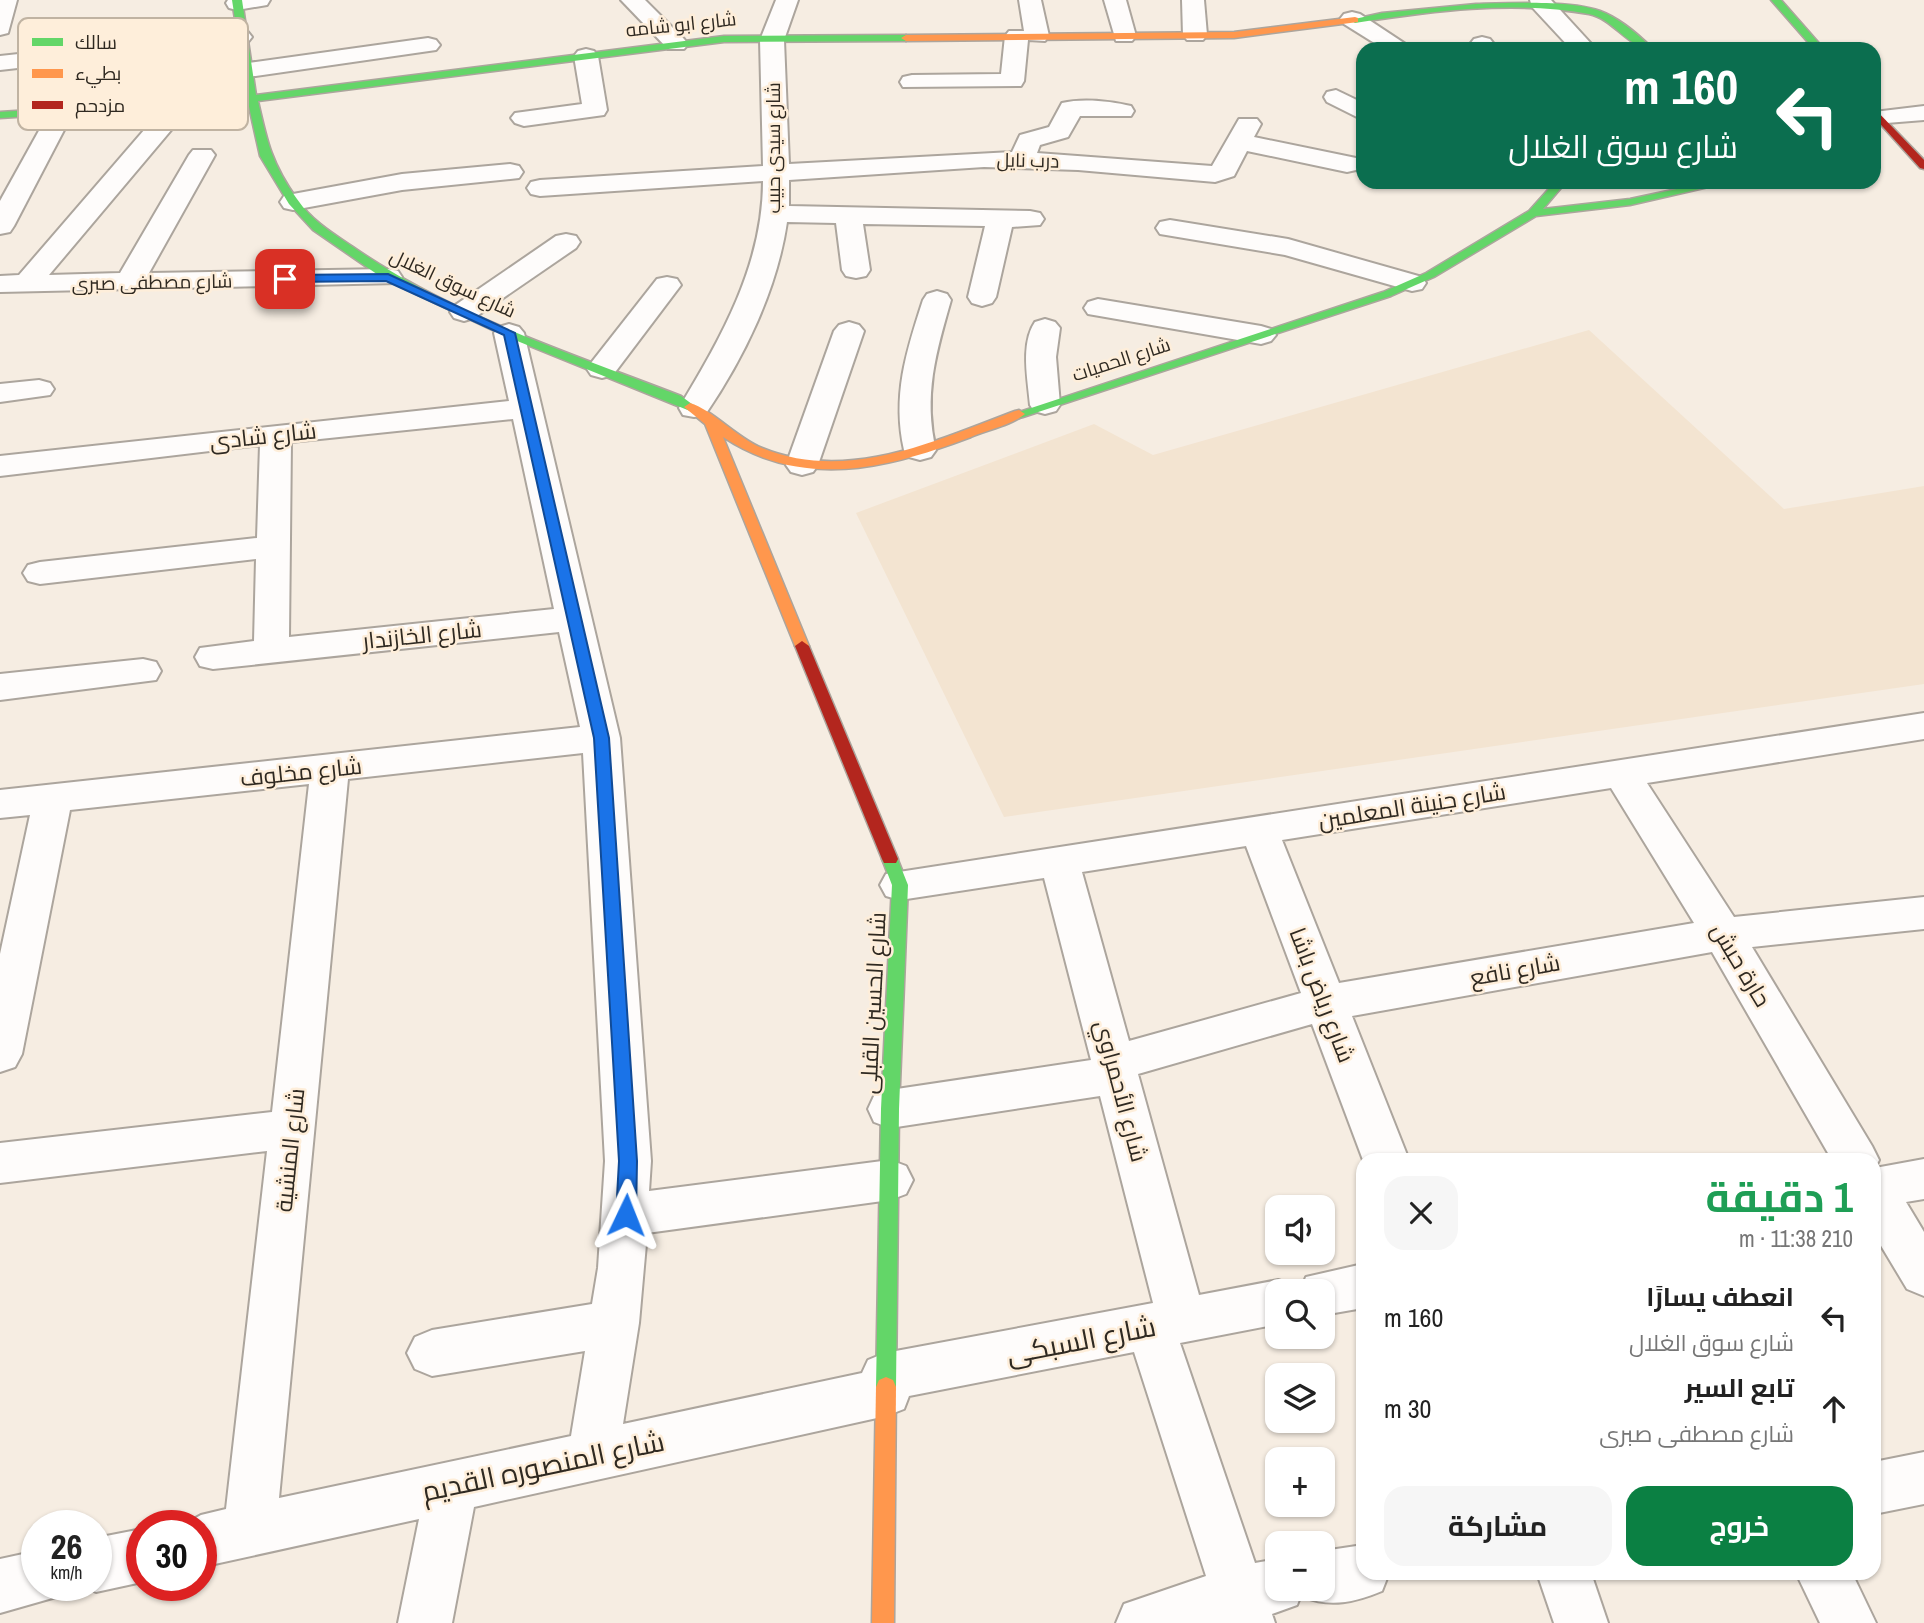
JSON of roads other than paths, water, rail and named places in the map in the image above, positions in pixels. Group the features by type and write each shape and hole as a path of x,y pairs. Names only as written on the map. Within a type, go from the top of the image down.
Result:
{"main road":[{"path":"1776,0 1813,42"},
{"name":"شارع ابو شامه","path":"248,99 676,44 772,38 1264,33 1474,1 1540,2 1595,12 1638,42"},
{"name":"شارع سوق الغلال","path":"248,73 265,156 293,202 317,228 349,253 388,277 509,333 602,369 702,416"},
{"name":"شارع ابو شامه","path":"0,115 18,113"},
{"path":"1881,122 1894,143 1923,164"},
{"name":"شارع الحميات","path":"702,416 756,451 802,465 852,466 920,450 1045,405 1412,283 1533,213 1555,189"},
{"name":"شارع الحميات","path":"1533,213 1639,201 1694,189"},
{"name":"شارع الحسين القبلى","path":"702,416 900,885 890,1109 883,1623"}],"street":[{"path":"0,28 6,0"},
{"path":"632,0 676,44"},
{"name":"شارع سيدى حبيب","path":"702,416 751,302 766,257 775,214 777,171 772,38 787,0"},
{"path":"912,82 1012,81 1027,36 1030,0"},
{"path":"1115,0 1124,36"},
{"path":"1193,0 1195,35"},
{"path":"1540,2 1577,42"},
{"path":"1352,19 1390,42"},
{"path":"248,53 424,36"},
{"path":"524,118 595,110 586,56"},
{"path":"0,63 18,62"},
{"path":"1336,97 1356,109"},
{"path":"1022,159 1029,140 1060,131 1071,108 1122,111"},
{"path":"1881,115 1924,113"},
{"path":"0,226 52,130"},
{"path":"29,282 157,130"},
{"name":"درب نايل","path":"540,188 600,195 777,171 932,160 1022,159 1215,174 1225,170 1244,133 1347,164"},
{"path":"130,281 202,155"},
{"path":"293,202 402,182 510,172"},
{"path":"775,214 1030,219"},
{"path":"848,215 856,270"},
{"path":"982,297 1000,218"},
{"path":"1170,228 1288,247 1412,283"},
{"path":"464,312 566,242"},
{"name":"شارع مصطفى صبرى","path":"0,284 388,277"},
{"path":"602,369 667,285"},
{"path":"920,450 912,423 911,399 914,377 937,300"},
{"path":"1098,308 1261,335"},
{"path":"1045,328 1041,370 1045,405"},
{"path":"802,465 849,331"},
{"path":"509,333 601,738 628,1161 626,1215 615,1323 593,1456"},
{"path":"0,393 38,389"},
{"name":"شارع شادى","path":"0,466 276,434 526,410"},
{"path":"271,651 271,547 276,434"},
{"path":"40,573 271,547"},
{"name":"شارع الخازندار","path":"213,657 573,619"},
{"path":"0,687 143,671"},
{"name":"شارع جنينة المعلمين","path":"900,885 1924,726"},
{"name":"شارع مخلوف","path":"0,804 601,738"},
{"name":"شارع المنشية","path":"250,1531 330,768"},
{"name":"حارة حبش","path":"1621,773 1723,934 1852,1153"},
{"path":"0,1054 53,799"},
{"name":"شارع رياض باشا","path":"1259,830 1383,1153"},
{"name":"شارع الأحمراوي","path":"1059,861 1115,1069 1166,1324 1255,1600"},
{"name":"شارع نافع","path":"890,1109 1115,1069 1325,1003 1723,934 1924,913"},
{"path":"0,1163 292,1129"},
{"path":"1881,1188 1924,1179"},
{"path":"626,1215 890,1180"},
{"path":"1881,1202 1924,1274"},
{"path":"1335,1291 1356,1287"},
{"name":"شارع السبكى","path":"885,1385 1265,1305"},
{"path":"432,1353 615,1323"},
{"name":"شارع المنصوره القديم","path":"217,1538 593,1456 885,1385"},
{"path":"1881,1487 1924,1478"},
{"path":"425,1623 452,1486"},
{"path":"1335,1576 1356,1573"},
{"path":"1566,1580 1581,1623"},
{"path":"1827,1580 1849,1623"},
{"path":"0,1586 21,1581"},
{"path":"1143,1623 1255,1600"}]}
